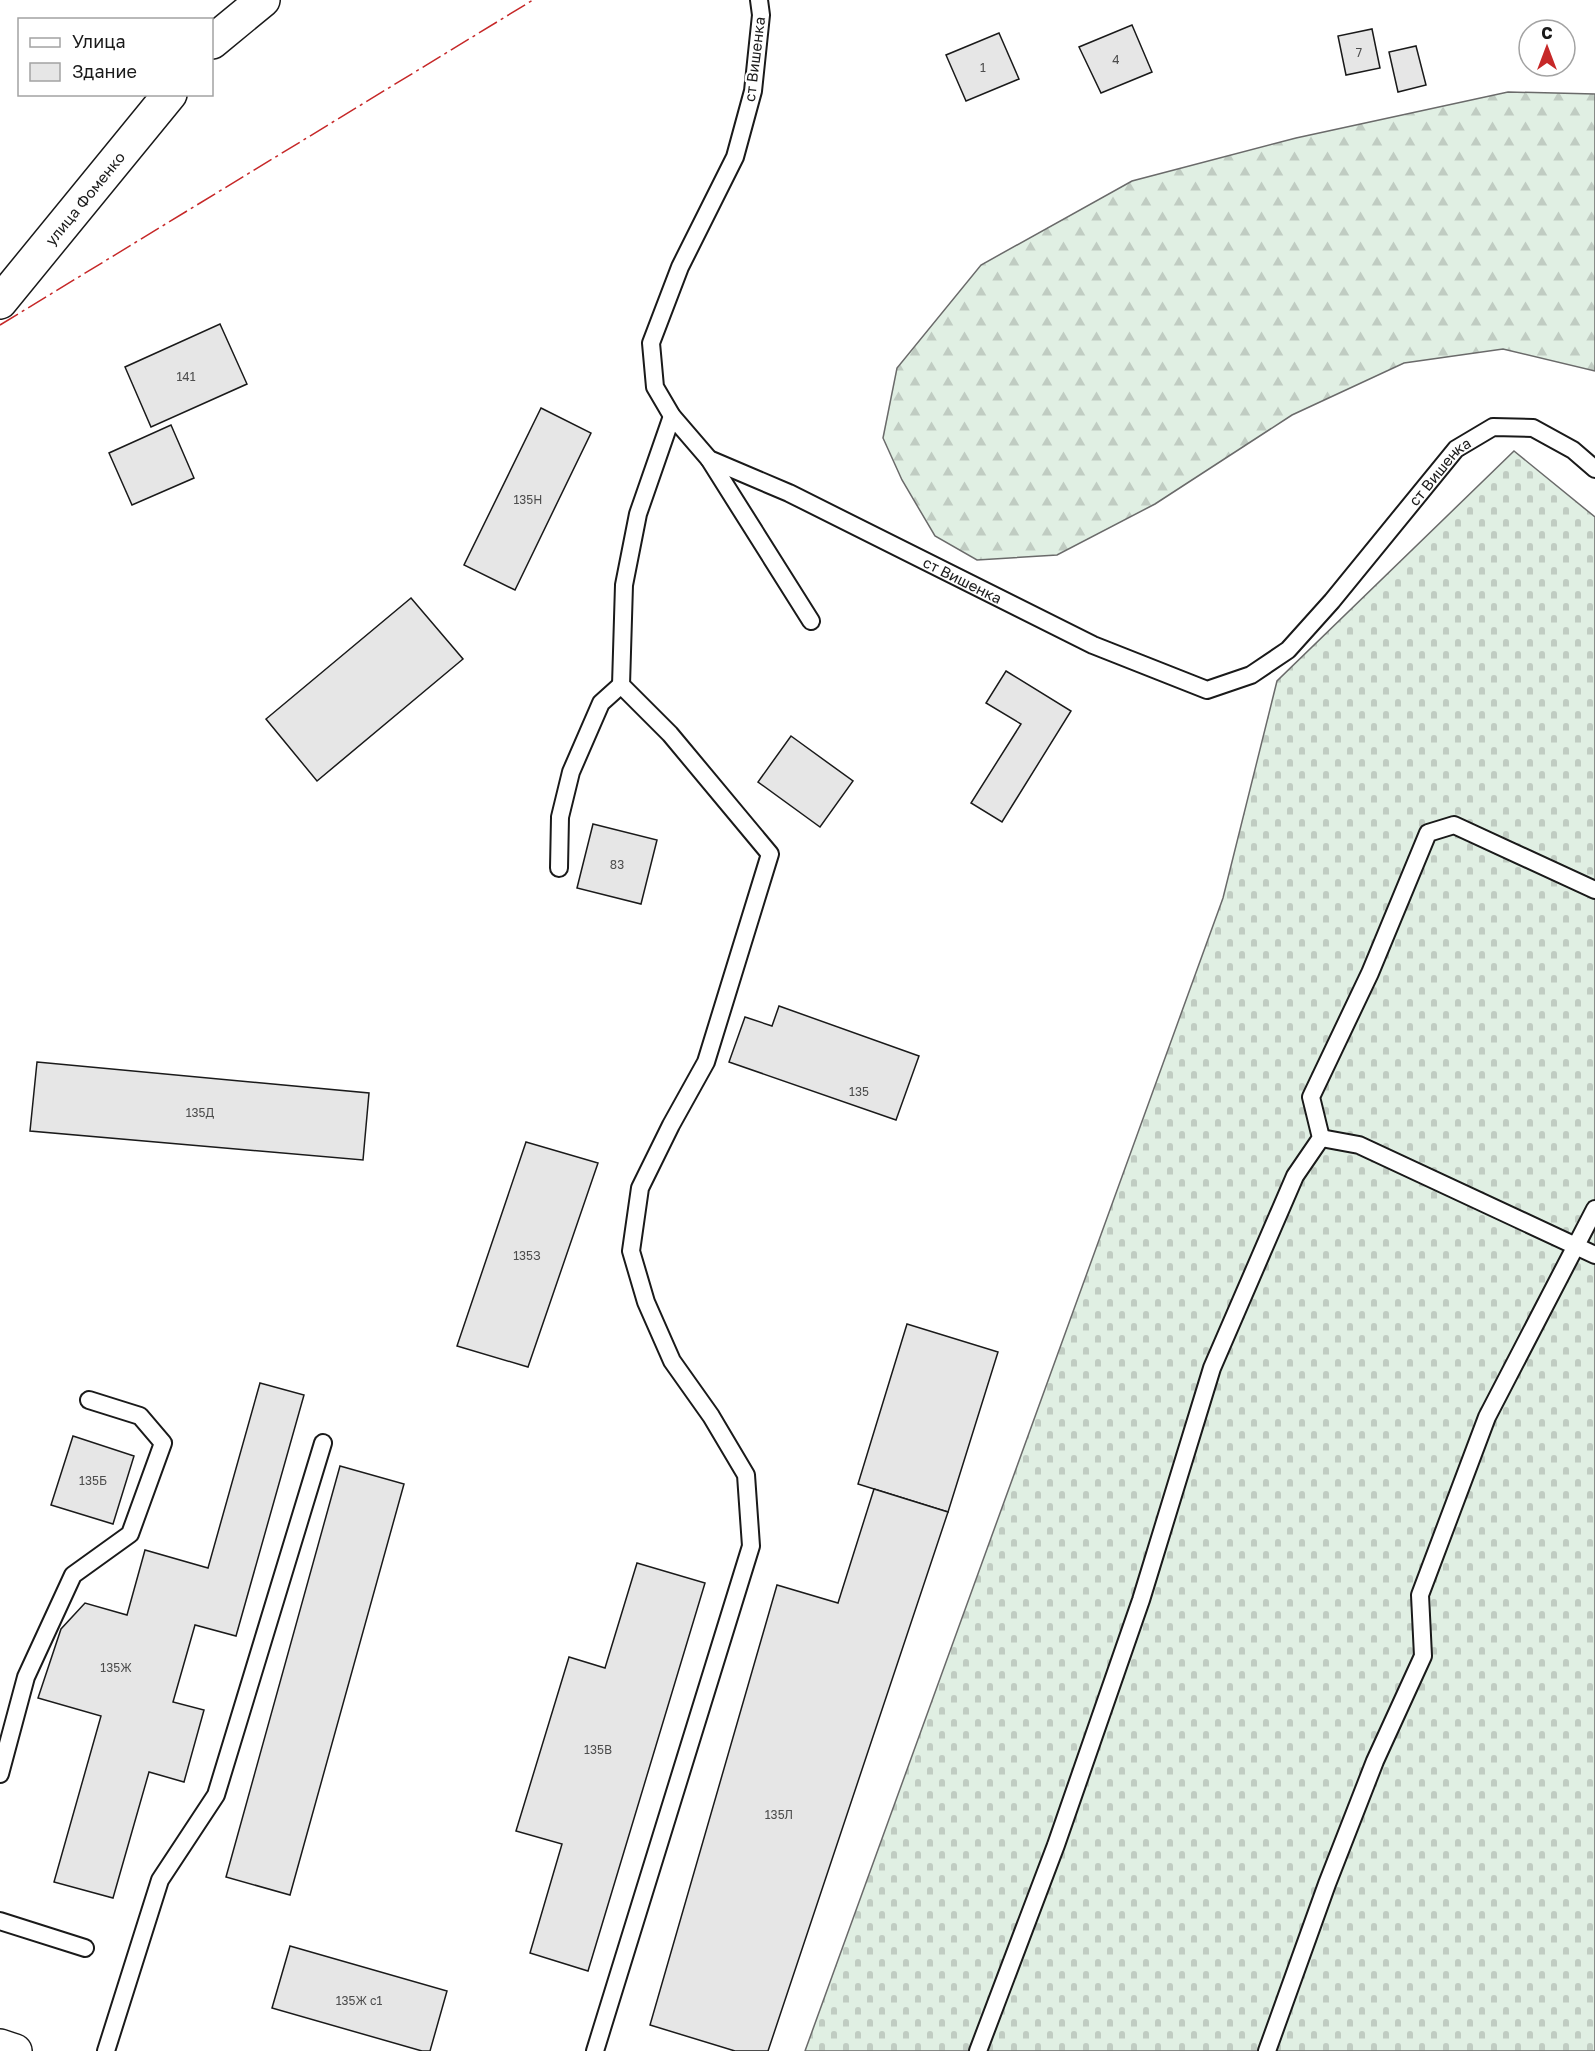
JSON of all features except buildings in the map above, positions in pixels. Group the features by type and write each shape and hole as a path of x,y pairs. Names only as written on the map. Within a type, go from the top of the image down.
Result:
{"street":[{"path":"213,40 263,0"},
{"name":"улица Фоменко","path":"0,302 168,96"},
{"path":"0,2046 15,2051"}],"lane":[{"name":"ст Вишенка","path":"759,0 761,15 753,91 735,157 680,267 651,343 655,387 672,416 709,459 789,493 1093,645 1207,690 1251,675 1288,650 1332,601 1456,449 1492,427 1533,428 1573,450 1595,469"},
{"path":"595,2051 751,1546 746,1475 711,1416 672,1361 646,1302 631,1251 640,1188 706,1062 770,854 670,735 621,685 624,585 638,514 672,416"},
{"path":"709,459 811,621"},
{"path":"559,868 560,818 571,772 601,703 621,685"},
{"path":"978,2051 1056,1845 1141,1600 1212,1368 1295,1176 1321,1138 1311,1097 1370,973 1428,833 1454,825 1595,890"},
{"path":"1321,1138 1359,1145 1595,1255"},
{"path":"1267,2051 1375,1761 1423,1656 1420,1595 1487,1417 1595,1209"},
{"path":"0,1774 26,1677 73,1575 130,1534 163,1443 140,1416 89,1400"},
{"path":"106,2051 160,1880 216,1795 323,1443"},
{"path":"0,1921 85,1948"}],"green space":[{"path":"1508,92 1595,94 1595,371 1503,349 1404,363 1292,415 1155,504 1057,555 977,560 935,536 902,480 883,438 897,368 981,265 1132,181 1296,138"},
{"path":"1514,451 1595,517 1595,2051 805,2051 1223,898 1277,681"}],"power":[{"path":"0,325 533,0"}]}
